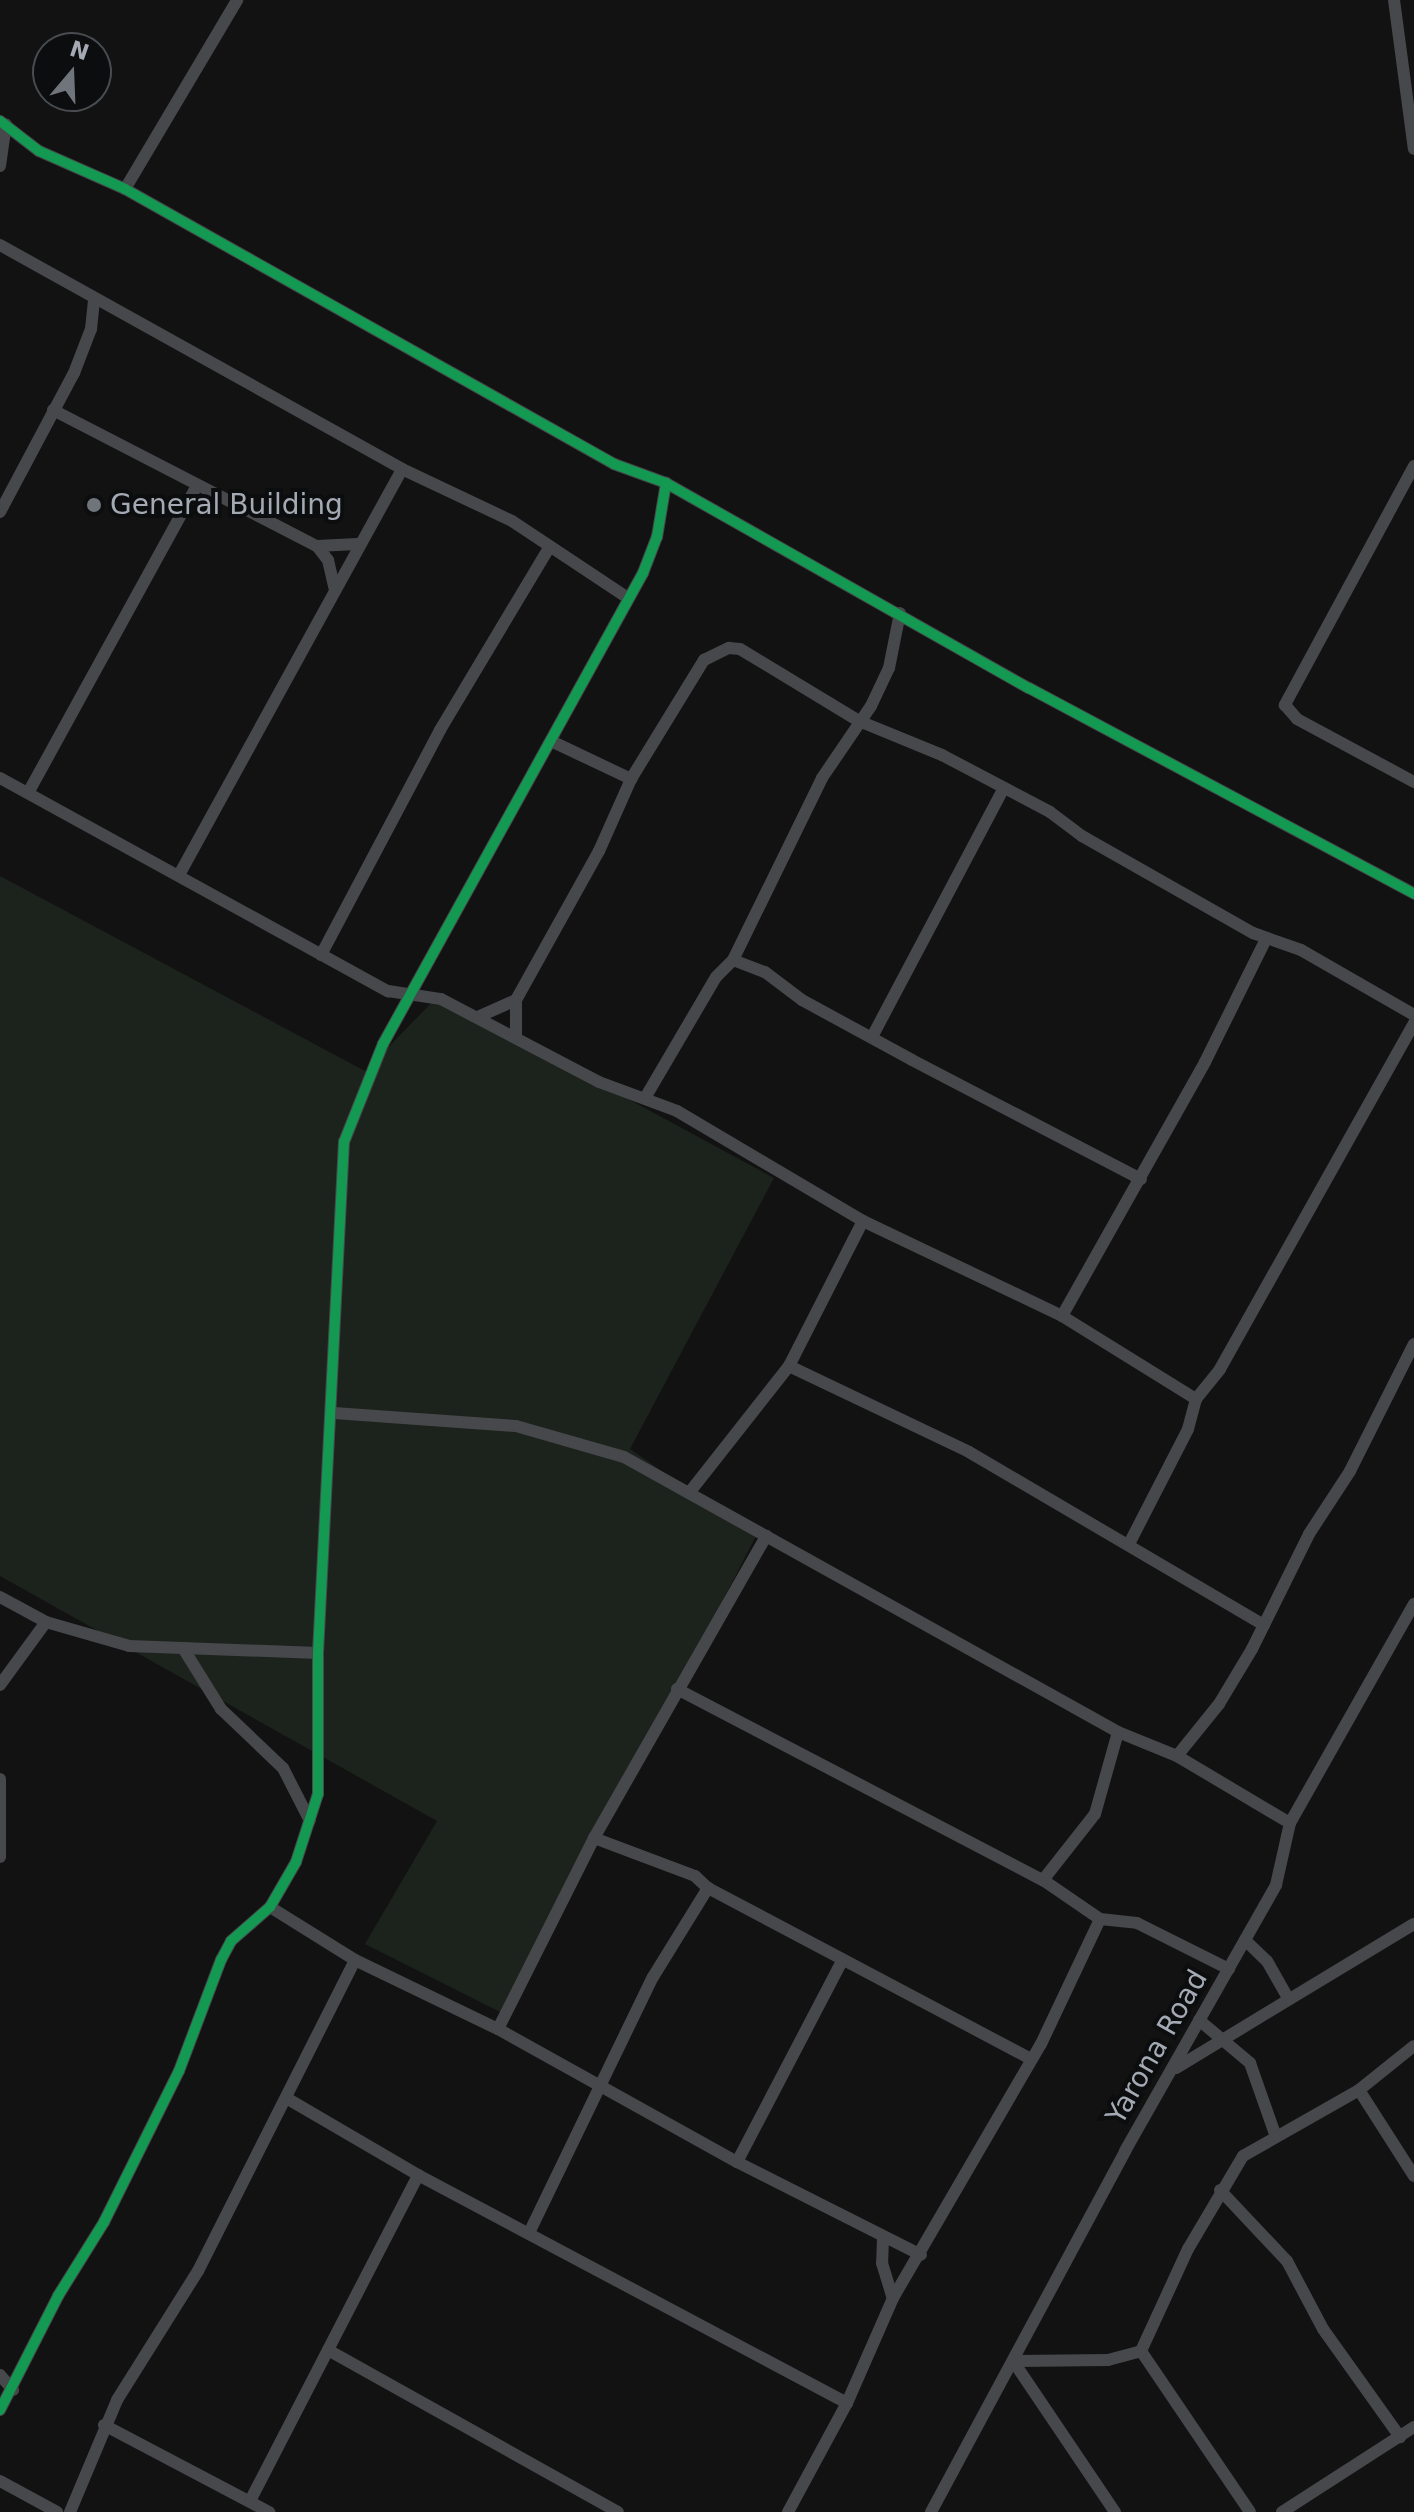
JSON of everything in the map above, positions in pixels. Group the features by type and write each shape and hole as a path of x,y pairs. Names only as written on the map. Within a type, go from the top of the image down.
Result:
{"street":[{"path":"125,189 237,0"},
{"path":"1394,0 1414,149"},
{"path":"3,123 39,151 125,189 614,464 666,483 1414,894"},
{"path":"0,166 3,123"},
{"path":"0,245 402,469 467,496 625,596"},
{"path":"0,512 84,350 94,298"},
{"path":"53,410 196,487 317,546 328,560 334,589"},
{"path":"1413,780 1297,719 1285,705 1414,466"},
{"path":"179,875 357,544 402,469"},
{"path":"0,2410 179,2071 231,1941 270,1907 296,1862 318,1794 318,1653 334,1413 344,1142 383,1044 551,741 625,596 643,573 657,537 666,483"},
{"path":"28,793 196,487"},
{"path":"317,546 357,544"},
{"path":"321,955 440,730 550,546"},
{"path":"645,1098 716,977 733,960 822,778 889,668 900,613"},
{"path":"516,1037 516,1000 599,851 631,779 704,660 716,651 740,649 859,721 942,755 1266,939 1301,950 1414,1015"},
{"path":"551,741 631,779"},
{"path":"0,778 321,955 408,998 441,999 480,1016 599,1082 677,1111 863,1221 1062,1316 1196,1399"},
{"path":"872,1037 1003,790"},
{"path":"1062,1316 1141,1179 1266,939"},
{"path":"733,960 765,972 802,1000 1141,1179"},
{"path":"480,1016 516,1000"},
{"path":"1129,1544 1188,1429 1196,1399 1220,1369 1414,1023"},
{"path":"689,1493 789,1366 863,1221"},
{"path":"1177,1756 1219,1704 1414,1344"},
{"path":"789,1366 969,1452 1264,1625"},
{"path":"334,1413 555,1434 624,1457 1118,1732 1177,1756 1290,1823"},
{"path":"498,2029 594,1838 766,1536"},
{"path":"0,1597 46,1622 129,1646 318,1653"},
{"name":"Yarona Road","path":"931,2512 1276,1885 1290,1823 1414,1604"},
{"path":"26,1613 28,1641"},
{"path":"0,1685 28,1641 46,1622"},
{"path":"183,1648 221,1709 283,1768 310,1821"},
{"path":"677,1689 1043,1880 1100,1919 1137,1923 1229,1969"},
{"path":"1043,1880 1095,1814 1118,1732"},
{"path":"0,1779 0,1857"},
{"path":"594,1838 695,1876 708,1888 1029,2058"},
{"path":"529,2233 653,1977 708,1888"},
{"path":"270,1907 355,1960 498,2029 556,2065 600,2084 737,2162 921,2255"},
{"path":"788,2512 847,2403 893,2298 921,2255 1029,2058 1041,2044 1100,1919"},
{"path":"1173,2070 1222,2038 1259,2022 1288,1998 1414,1924"},
{"path":"1245,1940 1267,1961 1288,1998"},
{"path":"70,2512 104,2425 198,2271 288,2099 323,2018 355,1960"},
{"path":"737,2162 842,1961"},
{"path":"1199,2020 1250,2063 1275,2134"},
{"path":"1013,2361 1108,2360 1141,2351 1220,2190 1243,2156 1275,2134 1359,2090 1414,2046"},
{"path":"1359,2090 1414,2176"},
{"path":"288,2099 418,2175 847,2403"},
{"path":"250,2501 418,2175"},
{"path":"1220,2190 1287,2261 1323,2329 1400,2437"},
{"path":"883,2238 882,2263 893,2298"},
{"path":"328,2350 618,2512"},
{"path":"1141,2351 1250,2512"},
{"path":"1013,2361 1115,2512"},
{"path":"0,2375 13,2390"},
{"path":"104,2425 269,2512"},
{"path":"1282,2512 1414,2427"},
{"path":"0,2481 57,2512"}],"shaded area":[{"path":"0,876 365,1071 438,996 774,1178 630,1449 756,1536 508,2016 365,1944 437,1821 0,1576"}],"cycle path":[{"path":"0,121 39,151 125,189 614,464 666,483 1029,688 1414,894"},
{"path":"0,2410 58,2296 104,2222 179,2071 231,1941 270,1907 296,1862 318,1794 318,1653 344,1142 383,1044 643,573 657,537 666,483"}],"place":[{"name":"General Building","path":"94,505"}]}
